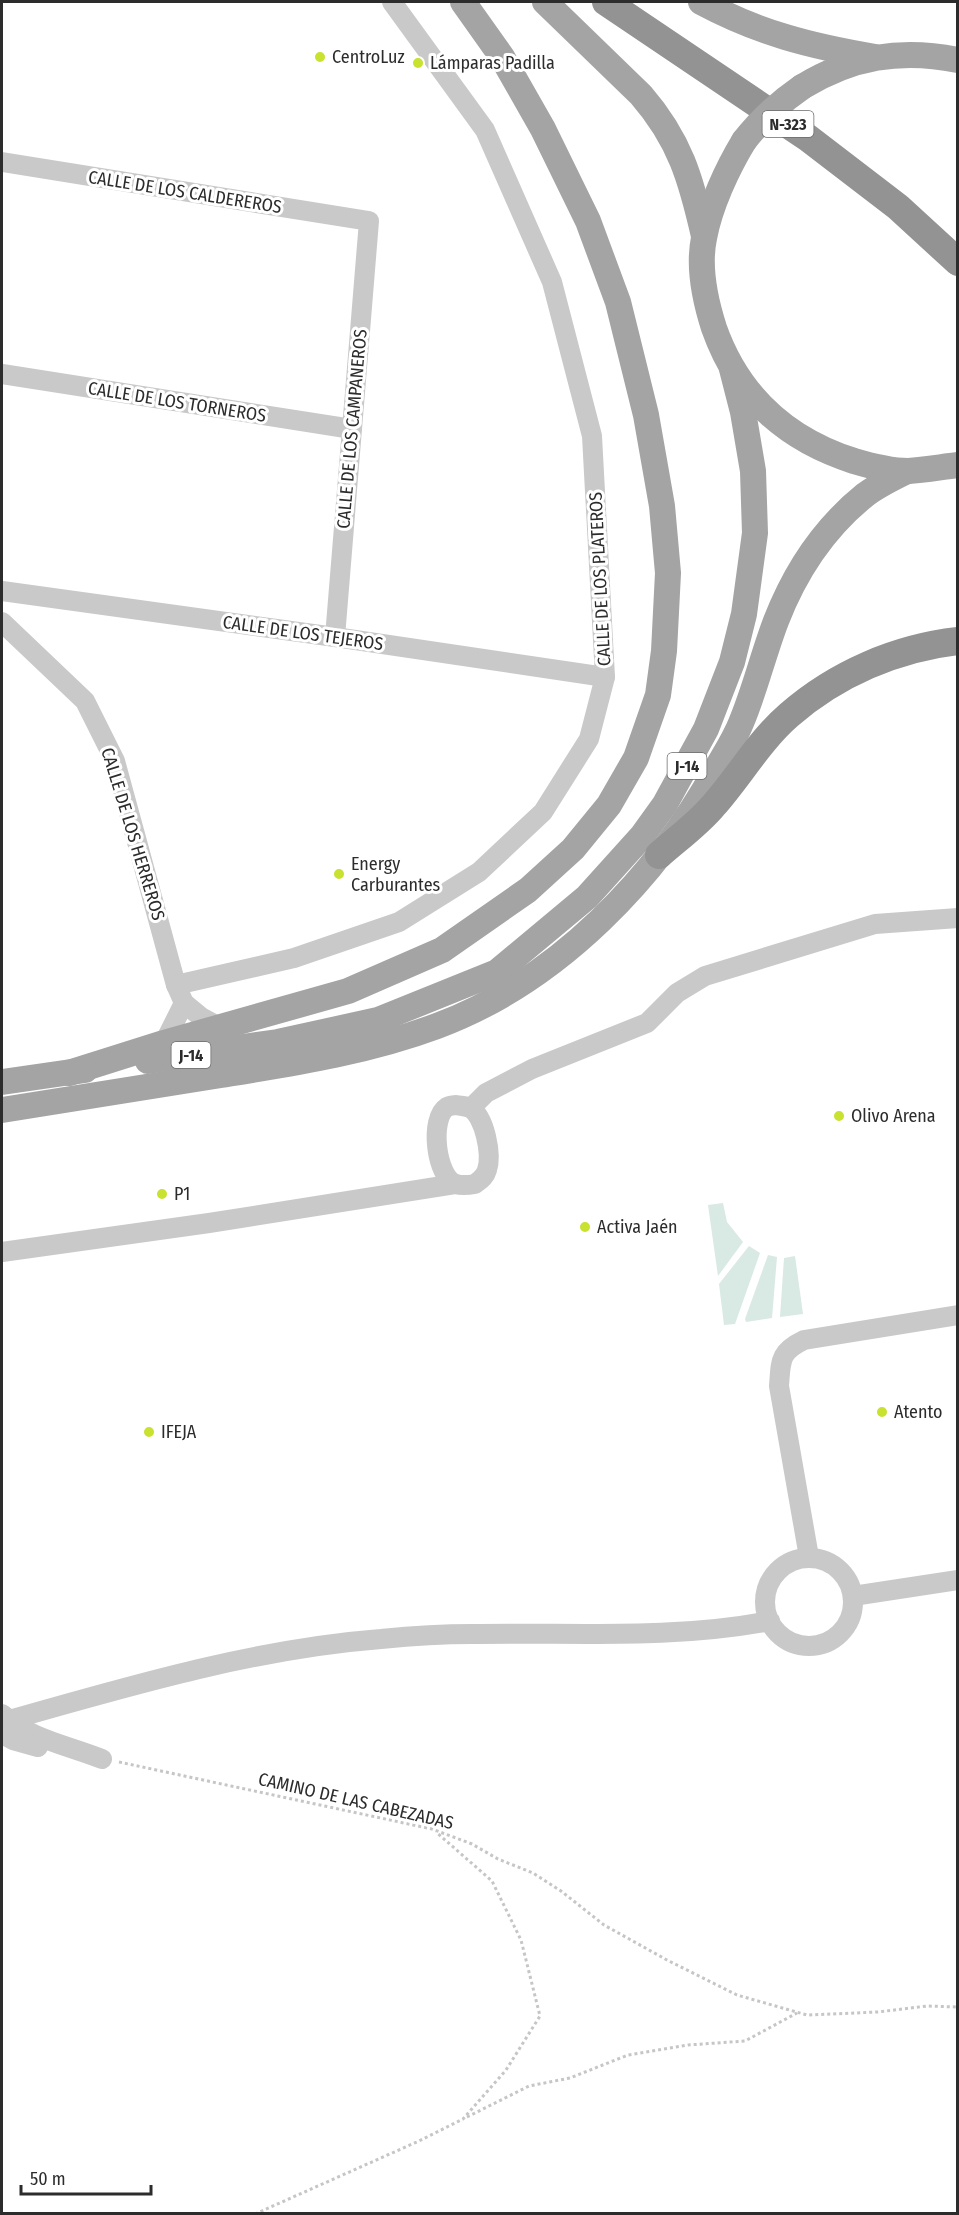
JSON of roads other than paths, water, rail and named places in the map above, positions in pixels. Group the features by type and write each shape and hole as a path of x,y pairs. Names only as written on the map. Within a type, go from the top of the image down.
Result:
{"highway":[{"name":"N-323","path":"606,2 808,138 898,207 957,262"},
{"path":"659,855 712,807 788,716 831,685 879,660 927,645 957,641"}],"main road":[{"path":"69,1073 164,1043 348,991 442,950 528,890 573,849 609,805 636,758 658,695 664,651 668,573 662,506 646,415 618,302 588,221 543,129 502,57 463,2"},
{"path":"545,2 641,94 654,110 680,152 695,198 704,237"},
{"path":"701,2 749,26 793,41 875,57"},
{"path":"957,60 907,54 875,57 825,73 781,102 761,120 744,141 728,168 704,237 702,257 706,299 717,335 732,369 763,408 794,434 836,455 869,466 907,471 957,465"},
{"name":"J-14","path":"2,1082 278,1042 378,1020 497,972 587,897 616,867 665,804 706,729 732,662 744,614 755,533 753,471 743,412 732,369"},
{"path":"659,855 699,801 741,724 777,618 808,556 835,523 867,494 907,471"},
{"name":"J-14","path":"2,1110 353,1052 439,1025 496,998 545,967 625,897 659,855"}],"street":[{"name":"CALLE DE LOS PLATEROS","path":"176,985 294,958 399,922 479,872 543,812 589,739 605,677 592,436 552,282 485,130 392,2"},
{"name":"CALLE DE LOS CALDEREROS","path":"2,162 369,221"},
{"name":"CALLE DE LOS CAMPANEROS","path":"335,637 369,221"},
{"name":"CALLE DE LOS TORNEROS","path":"2,374 352,429"},
{"name":"CALLE DE LOS TEJEROS","path":"2,591 605,677"},
{"name":"CALLE DE LOS HERREROS","path":"2,622 85,701 115,761 176,985 184,1003"},
{"path":"471,1108 486,1093 532,1069 647,1023 677,993 705,976 875,924 957,918"},
{"path":"164,1043 184,1003 220,1028 235,1035 251,1037 348,1020 378,1020"},
{"path":"2,1252 455,1184 475,1184 487,1173 489,1161 486,1140 481,1122 471,1108 456,1105 447,1107 438,1122 437,1150 442,1169 447,1178 455,1184"},
{"path":"809,1557 779,1386 781,1360 790,1346 804,1340 957,1315"},
{"path":"809,1557 835,1566 849,1582 853,1596 852,1612 845,1627 833,1638 818,1645 794,1643 780,1634 770,1622 765,1601 770,1582 783,1566 809,1557"},
{"path":"853,1596 957,1580"},
{"path":"102,1759 76,1757 14,1740 3,1718 264,1654 379,1639 470,1634 625,1635 690,1632 770,1622"}],"place":[{"name":"CentroLuz","path":"320,57"},
{"name":"Lámparas Padilla","path":"418,63"},
{"name":"Energy Carburantes","path":"339,874"},
{"name":"Olivo Arena","path":"839,1116"},
{"name":"P1","path":"162,1194"},
{"name":"Activa Jaén","path":"585,1227"},
{"name":"Atento","path":"882,1412"},
{"name":"IFEJA","path":"149,1432"}]}
